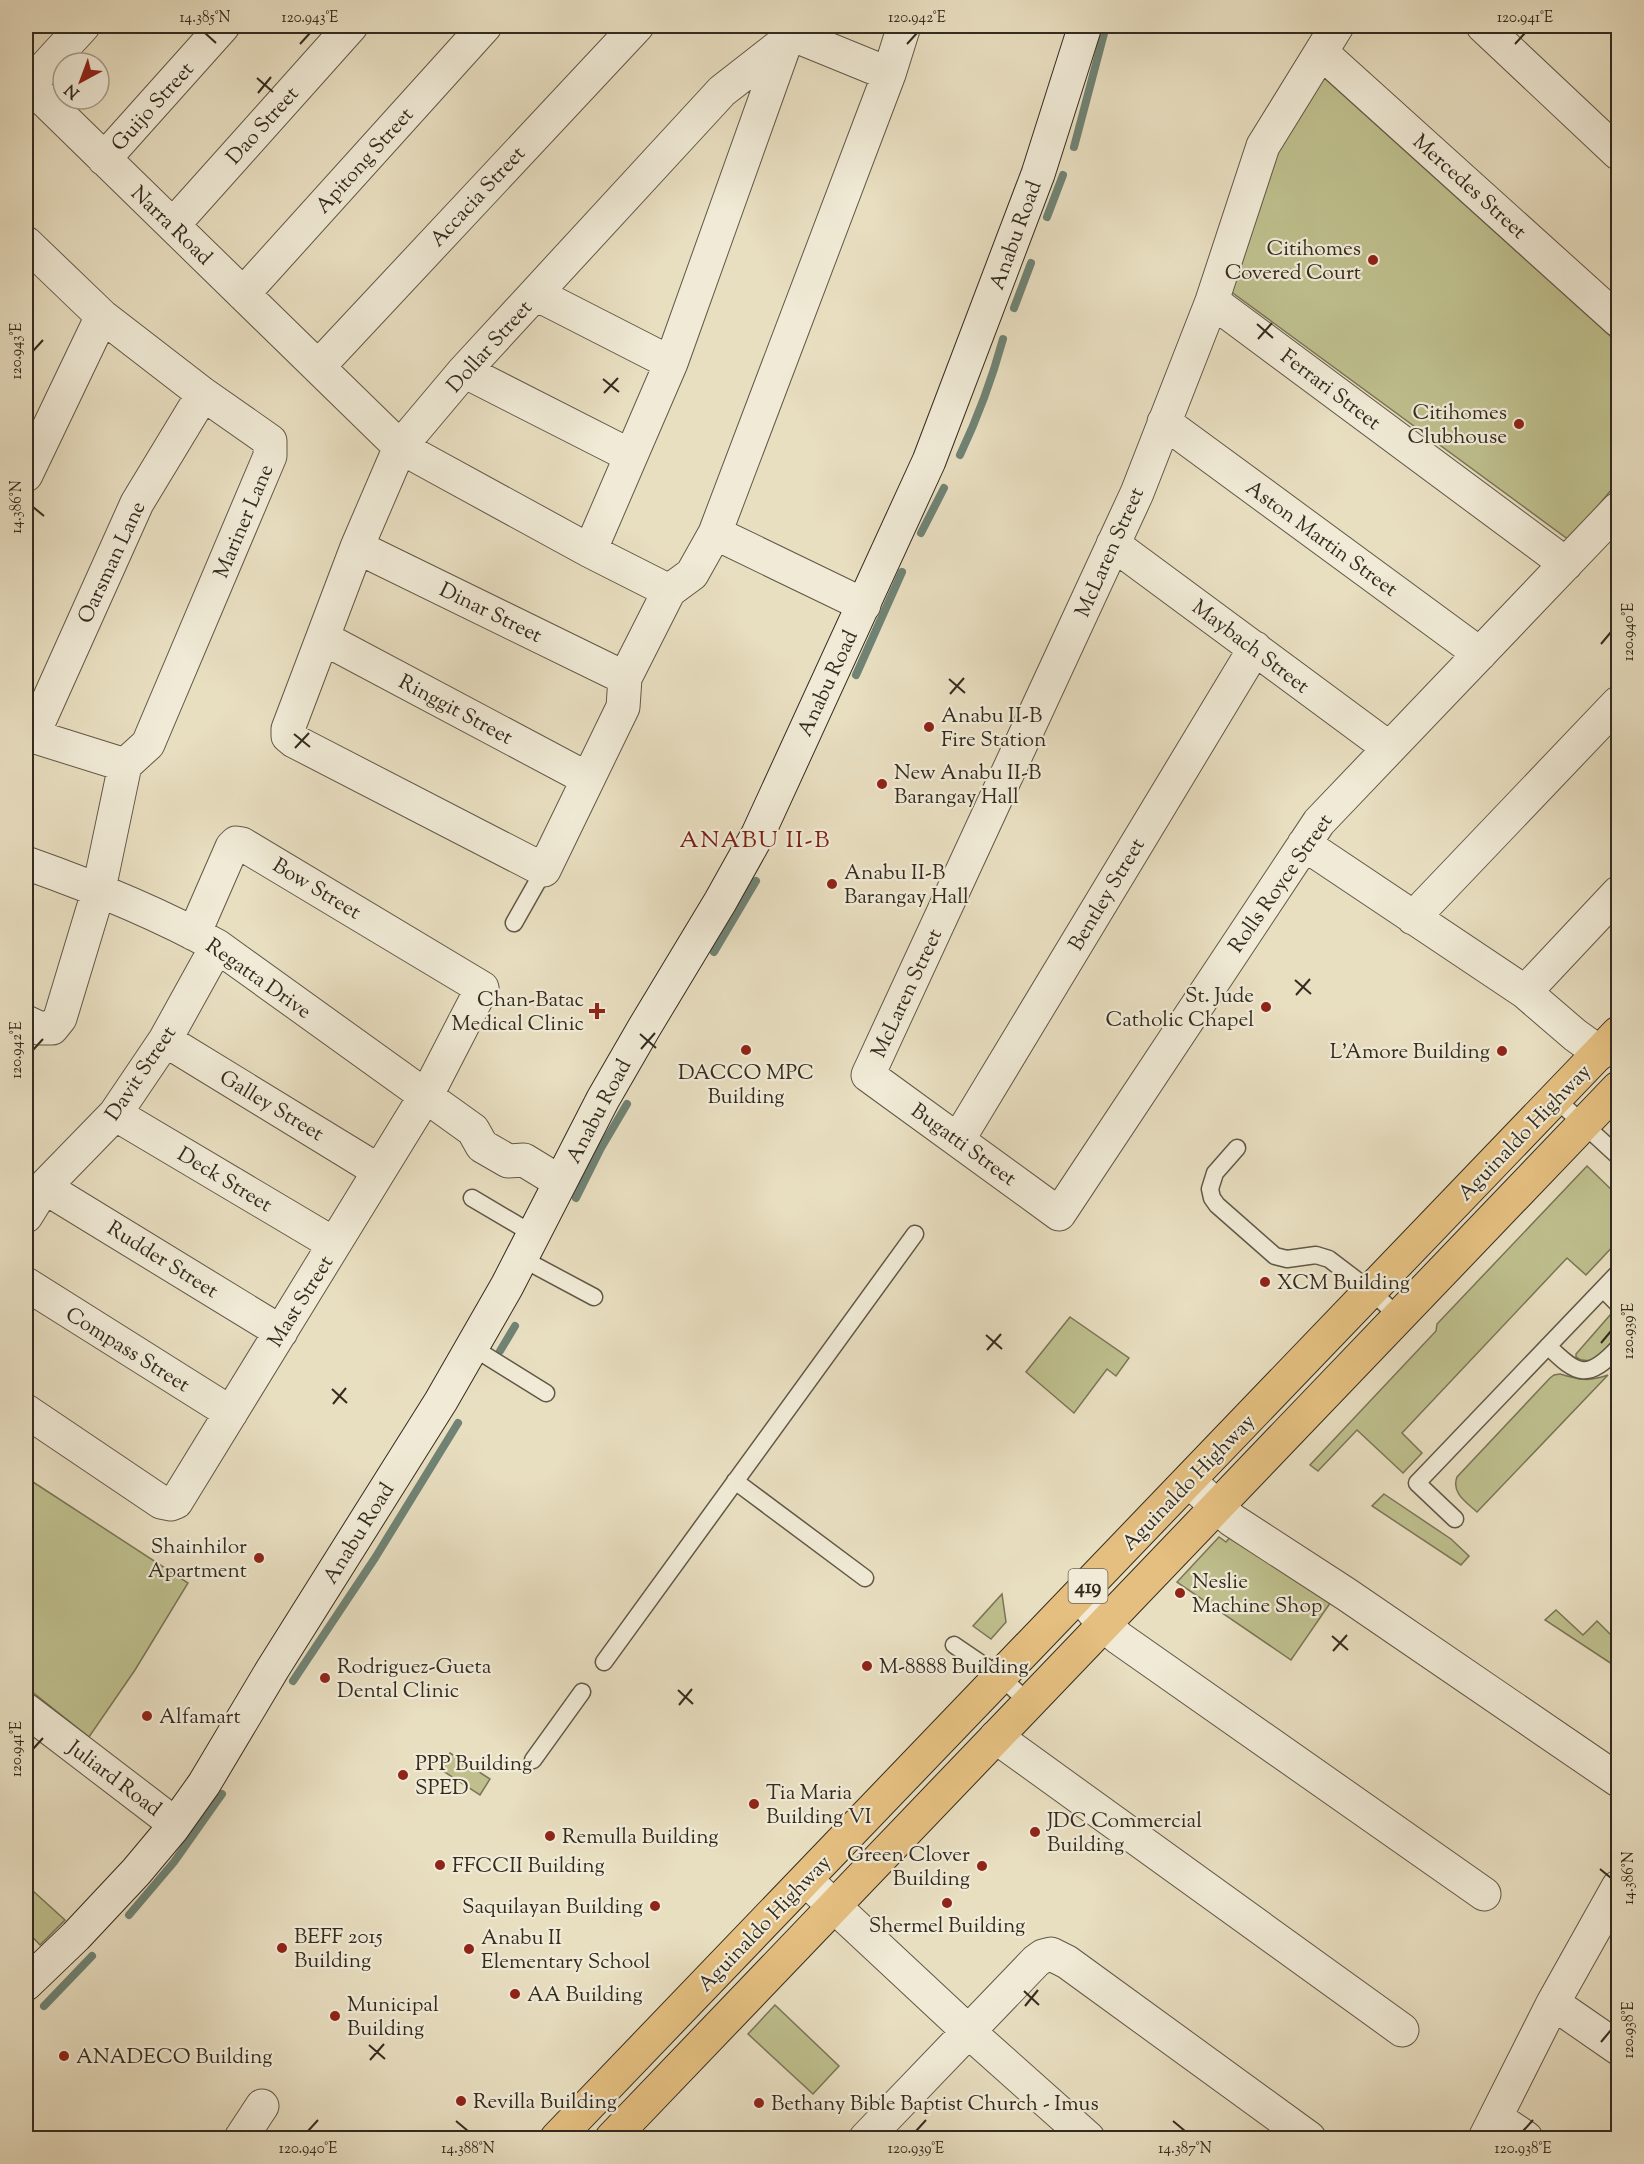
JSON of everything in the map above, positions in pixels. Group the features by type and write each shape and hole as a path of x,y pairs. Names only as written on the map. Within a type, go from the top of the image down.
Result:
{"highway":[{"name":"Aguinaldo Highway","path":"557,2139 1609,1043"},
{"name":"Aguinaldo Highway","path":"612,2139 1618,1088"}],"street":[{"path":"27,84 83,26"},
{"name":"Guijo Street","path":"104,159 223,26"},
{"name":"Dao Street","path":"173,225 351,26"},
{"name":"Apitong Street","path":"243,294 486,26"},
{"name":"Accacia Street","path":"318,367 637,26"},
{"path":"544,870 623,707 625,678 669,591 692,574 715,533 889,74 904,26"},
{"name":"Anabu Road","path":"26,1984 111,1899 176,1824 210,1774 277,1661 412,1449 472,1347 603,1099 758,834 929,461 1038,174 1084,26"},
{"path":"1483,26 1618,153"},
{"path":"590,551 671,363 791,33 889,74"},
{"name":"Dollar Street","path":"544,870 294,741 288,736 288,729 357,547 400,447 464,371 722,91 791,33"},
{"name":"McLaren Street","path":"868,1075 1137,493 1212,300 1263,146 1329,39"},
{"name":"Mercedes Street","path":"1329,39 1618,320"},
{"name":"Narra Road","path":"27,84 400,447 590,551 669,591"},
{"name":"Mariner Lane","path":"29,254 102,316 203,394 270,441 270,456 148,744 125,765"},
{"path":"536,294 671,363"},
{"name":"Ferrari Street","path":"1212,300 1566,564"},
{"path":"26,475 102,316"},
{"path":"464,371 631,456"},
{"name":"Oarsman Lane","path":"29,735 136,503 203,394"},
{"name":"Aston Martin Street","path":"1164,422 1480,654"},
{"name":"Rolls Royce Street","path":"1059,1214 1319,822 1618,509"},
{"path":"715,533 864,605"},
{"name":"Maybach Street","path":"1113,544 1389,748"},
{"name":"Dinar Street","path":"357,547 625,678"},
{"name":"Ringgit Street","path":"323,638 588,779"},
{"name":"Bentley Street","path":"958,1140 1255,648"},
{"path":"1413,918 1618,702"},
{"path":"26,1022 39,1028 52,1028 60,1018 99,889 125,765 29,735"},
{"name":"Bow Street","path":"206,940 231,848 236,843 243,844 482,988"},
{"path":"1304,844 1525,992 1575,1035 1609,1043"},
{"name":"Regatta Drive","path":"26,862 99,889 206,940 426,1094 473,1130 482,1146 508,1161 524,1160 560,1182"},
{"path":"1525,992 1618,893"},
{"name":"Davit Street","path":"26,1216 44,1186 115,1114 165,1040 206,940"},
{"name":"Mast Street","path":"26,1411 161,1502 171,1504 176,1502 426,1094 482,988"},
{"name":"Galley Street","path":"165,1040 379,1171"},
{"name":"Bugatti Street","path":"868,1075 1059,1214"},
{"name":"Deck Street","path":"115,1114 334,1244"},
{"name":"Rudder Street","path":"44,1186 281,1332"},
{"name":"Compass Street","path":"26,1284 231,1413"},
{"path":"1188,1481 1232,1520 1346,1594 1618,1780"},
{"path":"1080,1595 1104,1625 1119,1638 1484,1894"},
{"name":"Juliard Road","path":"26,1710 176,1824"},
{"path":"996,1737 1402,2030"},
{"path":"806,1880 1088,2139"},
{"path":"1526,2139 1491,2128 1553,2003 1618,1887"},
{"path":"866,2139 1036,1961 1051,1954 1067,1962 1276,2129 1309,2139"},
{"path":"1553,2003 1618,2048"},
{"path":"241,2139 262,2106"}],"lane":[{"path":"514,923 544,870"},
{"path":"1556,1099 1618,1156"},
{"path":"1237,1148 1211,1180 1210,1189 1217,1205 1275,1256 1287,1259 1309,1254 1329,1259 1400,1317"},
{"path":"472,1198 527,1246 594,1297"},
{"path":"604,1662 915,1234"},
{"path":"1455,1519 1417,1483 1618,1273"},
{"path":"1603,1289 1618,1304"},
{"path":"1548,1346 1572,1367 1586,1371 1605,1362 1618,1348"},
{"path":"472,1347 546,1393"},
{"path":"735,1481 865,1578"},
{"path":"954,1645 1001,1677 1029,1703"},
{"path":"533,1760 582,1692"}],"green space":[{"path":"1322,76 1618,343 1618,482 1569,540 1226,288 1273,154"},
{"path":"1587,1166 1618,1196 1618,1241 1586,1275 1567,1258 1402,1433 1422,1453 1403,1473 1357,1430 1318,1471 1310,1465 1436,1331 1437,1324"},
{"path":"1615,1313 1618,1317 1618,1333 1605,1349 1588,1360 1576,1357 1576,1354 1611,1314"},
{"path":"1070,1317 1129,1358 1116,1376 1107,1369 1074,1413 1026,1372"},
{"path":"1560,1374 1584,1379 1608,1375 1477,1512 1464,1501 1458,1492 1457,1477 1550,1378"},
{"path":"33,1482 188,1583 135,1670 89,1737 26,1687 26,1493"},
{"path":"1384,1494 1451,1539 1469,1556 1461,1565 1372,1506"},
{"path":"1232,1535 1333,1599 1291,1660 1177,1582 1219,1537 1226,1542"},
{"path":"1002,1594 1006,1622 991,1639 973,1626"},
{"path":"1556,1610 1583,1635 1597,1621 1618,1642 1618,1668 1545,1620"},
{"path":"450,1753 490,1779 480,1795 440,1769"},
{"path":"33,1891 65,1920 40,1945 26,1930 26,1912 33,1905 26,1898"},
{"path":"775,2005 839,2066 813,2094 748,2034"}],"waterway":[{"path":"1074,147 1106,26"},
{"path":"1047,217 1063,175"},
{"path":"1014,308 1031,263"},
{"path":"960,455 984,398 1003,339"},
{"path":"921,533 944,488"},
{"path":"856,675 902,572"},
{"path":"714,952 756,881"},
{"path":"576,1198 601,1148 627,1104"},
{"path":"500,1351 515,1326"},
{"path":"293,1681 375,1558 458,1423"},
{"path":"129,1915 174,1862 222,1794"},
{"path":"44,2006 92,1956"}],"place":[{"name":"Citihomes Covered Court","path":"1373,260"},
{"name":"Citihomes Clubhouse","path":"1519,424"},
{"name":"Anabu II-B Fire Station","path":"929,727"},
{"name":"New Anabu II-B Barangay Hall","path":"882,784"},
{"name":"Anabu II-B Barangay Hall","path":"832,884"},
{"name":"St. Jude Catholic Chapel","path":"1266,1007"},
{"name":"Chan-Batac Medical Clinic","path":"597,1011"},
{"name":"DACCO MPC Building","path":"746,1050"},
{"name":"L'Amore Building","path":"1502,1051"},
{"name":"XCM Building","path":"1265,1282"},
{"name":"Shainhilor Apartment","path":"259,1558"},
{"name":"Neslie Machine Shop","path":"1180,1593"},
{"name":"M-8888 Building","path":"867,1666"},
{"name":"Rodriguez-Gueta Dental Clinic","path":"325,1678"},
{"name":"Alfamart","path":"147,1716"},
{"name":"PPP Building SPED","path":"403,1775"},
{"name":"Tia Maria Building VI","path":"754,1804"},
{"name":"JDC Commercial Building","path":"1035,1832"},
{"name":"Remulla Building","path":"550,1836"},
{"name":"FFCCII Building","path":"440,1865"},
{"name":"Green Clover Building","path":"982,1866"},
{"name":"Shermel Building","path":"947,1903"},
{"name":"Saquilayan Building","path":"655,1906"},
{"name":"BEFF 2015 Building","path":"282,1948"},
{"name":"Anabu II Elementary School","path":"469,1949"},
{"name":"AA Building","path":"515,1994"},
{"name":"Municipal Building","path":"335,2016"},
{"name":"ANADECO Building","path":"64,2056"},
{"name":"Revilla Building","path":"461,2101"},
{"name":"Bethany Bible Baptist Church - Imus","path":"759,2103"}],"district":[{"name":"ANABU II-B","path":"755,839"}]}
